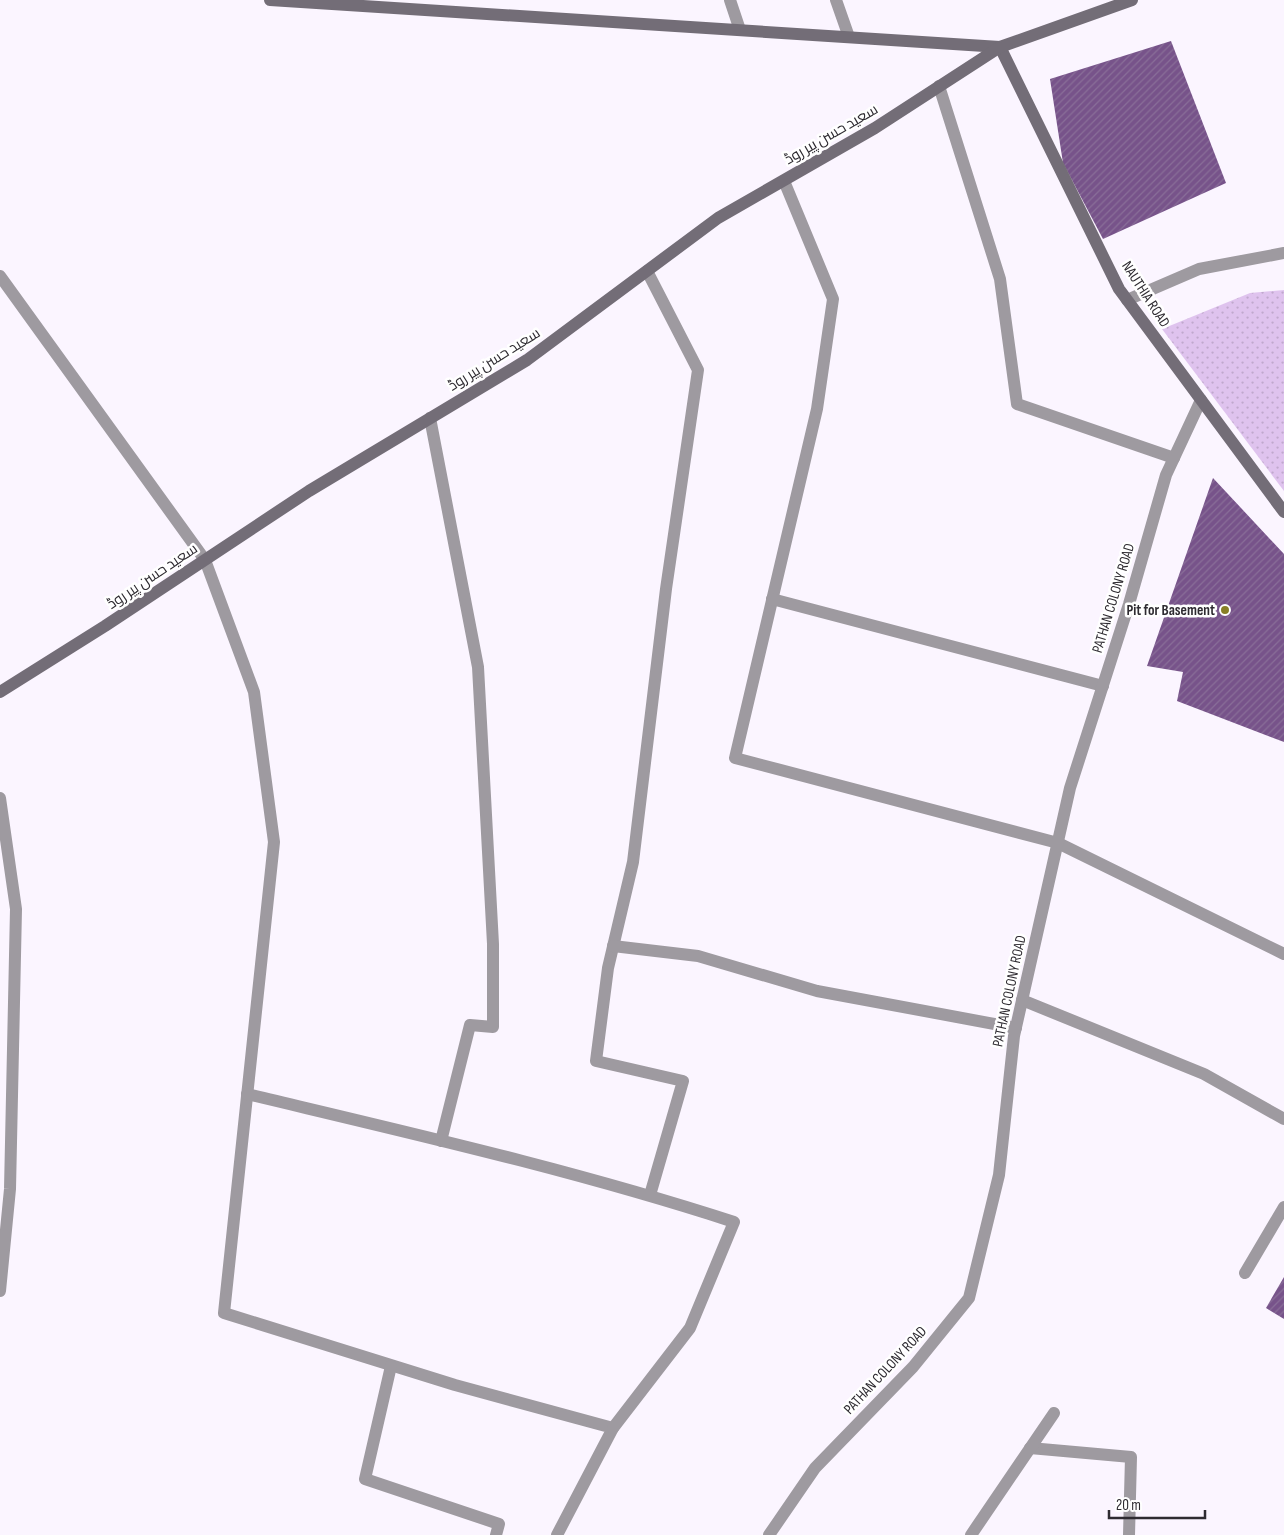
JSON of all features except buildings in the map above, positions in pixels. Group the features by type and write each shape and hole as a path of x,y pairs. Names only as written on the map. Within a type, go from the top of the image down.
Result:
{"street":[{"path":"270,0 1000,47 1132,0"},
{"path":"730,0 740,30"},
{"path":"836,0 850,37"},
{"name":"سعید حسن پیر روڈ","path":"0,692 105,626 309,490 527,360 718,218 875,128 1000,47"},
{"name":"NAUTHIA ROAD","path":"1000,47 1119,289 1284,512"},
{"path":"940,86 1000,279 1017,404 1174,458"},
{"path":"784,181 833,299 817,409 735,758 1058,843 1284,954"},
{"path":"1127,300 1199,269 1284,253"},
{"path":"647,271 698,370 666,589 633,862 608,968 596,1060 683,1081 650,1195"},
{"path":"0,276 204,560 254,692 274,842 224,1313 455,1385 614,1428"},
{"name":"PATHAN COLONY ROAD","path":"769,1535 814,1468 913,1367 969,1298 999,1175 1016,1028 1070,788 1129,604 1166,475 1201,400"},
{"path":"430,418 478,667 493,944 493,1028 470,1025 441,1141"},
{"path":"772,600 1103,686"},
{"path":"0,798 16,909 10,1189 0,1291"},
{"path":"613,946 698,956 817,991 1016,1028"},
{"path":"1022,1000 1204,1074 1284,1119"},
{"path":"247,1094 441,1141 650,1195 734,1222 690,1328 614,1428 557,1535"},
{"path":"1246,1273 1284,1207"},
{"path":"392,1366 366,1480 499,1524 496,1535"},
{"path":"971,1535 1054,1413"},
{"path":"1030,1448 1131,1457 1129,1535"}],"shaded area":[{"path":"1284,290 1284,491 1162,329 1250,293"}],"place":[{"name":"Pit for Basement","path":"1225,610"}]}
